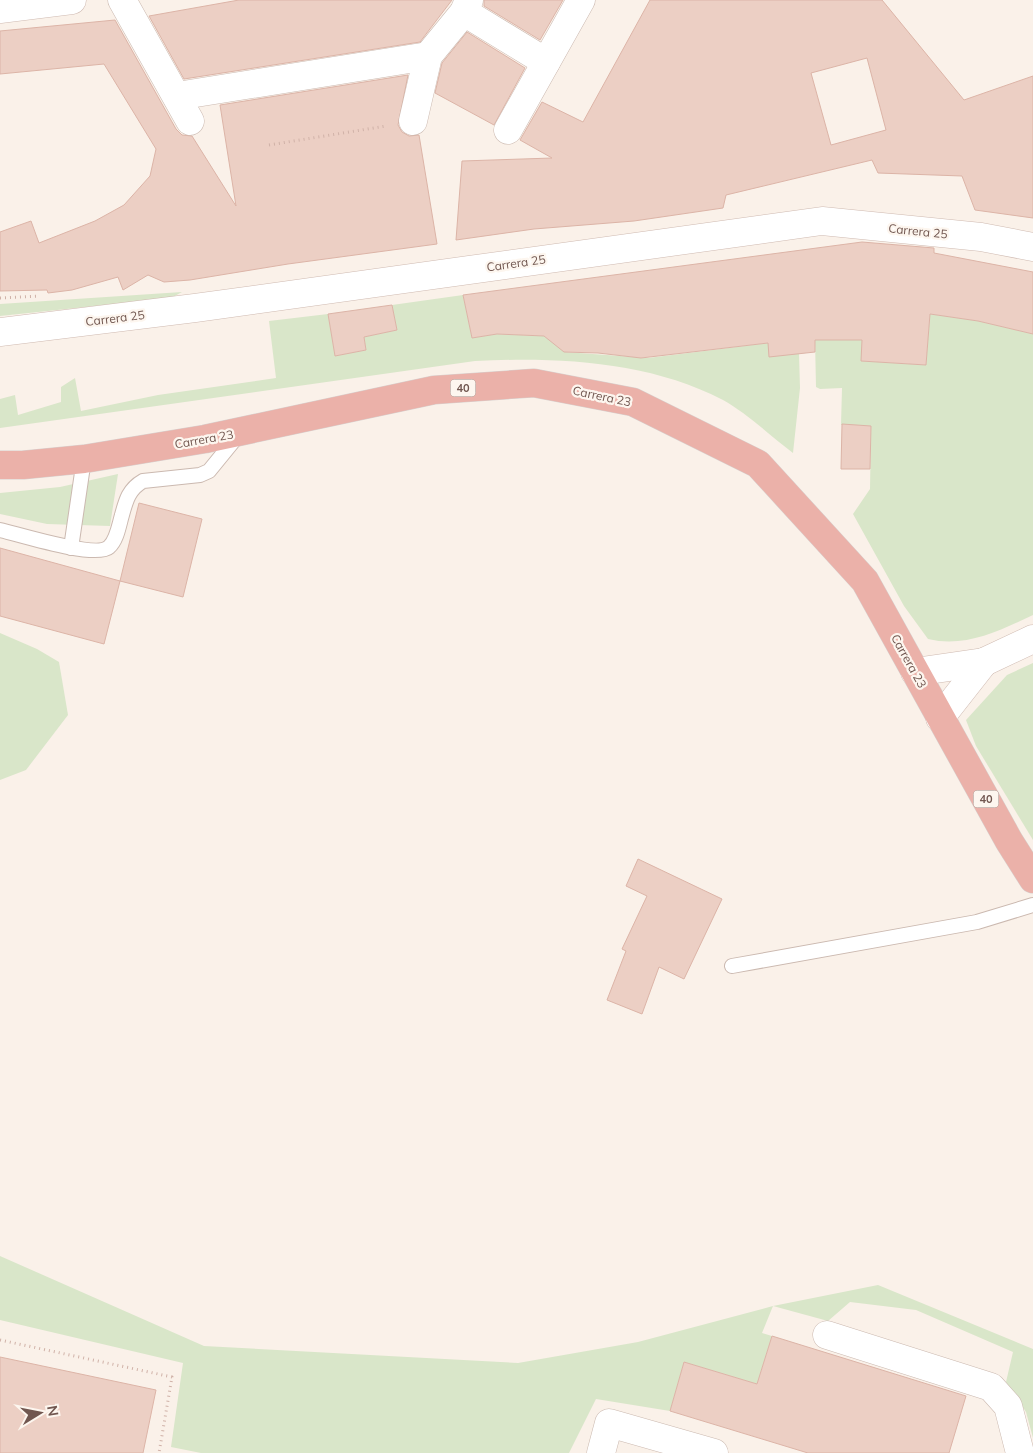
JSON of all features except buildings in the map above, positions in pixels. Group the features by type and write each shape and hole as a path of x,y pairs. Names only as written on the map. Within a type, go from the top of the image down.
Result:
{"highway":[{"name":"Carrera 23","path":"0,465 23,465 84,459 240,433 443,390 534,383 633,402 758,464 865,580 940,718 1033,879"}],"street":[{"path":"0,9 72,0"},
{"path":"122,0 190,121"},
{"path":"508,130 582,0"},
{"path":"413,121 428,56 467,6 546,62"},
{"path":"177,96 428,56"},
{"name":"Carrera 25","path":"0,332 195,308 822,221 981,237 1033,247"},
{"path":"915,672 984,662 1033,639"},
{"path":"940,718 984,662"},
{"path":"827,1336 991,1387 1008,1406 1020,1453"},
{"path":"600,1453 609,1423 714,1453"}],"lane":[{"path":"0,530 71,548 102,551 109,547 115,539 128,494 136,485 144,481 200,475 209,471 240,433"},
{"path":"71,548 84,459"},
{"path":"732,966 977,922 1033,905"}],"path":[{"path":"269,145 413,121"},
{"path":"0,1340 172,1377 159,1453"}],"green space":[{"path":"182,292 171,298 0,316 0,304"},
{"path":"463,295 472,338 497,334 544,336 565,352 648,358 768,343 799,353 800,388 793,453 731,405 694,387 633,369 570,361 475,361 0,428 0,399 15,395 18,415 61,402 61,387 75,378 81,411 158,395 276,378 269,321 328,314 335,356 366,350 364,337 397,330 392,305"},
{"path":"930,314 978,321 1033,334 1033,615 995,632 969,640 942,641 928,639 904,606 853,514 870,489 871,426 841,425 842,388 820,389 816,387 815,340 862,340 862,361 926,365"},
{"path":"118,474 110,526 47,524 0,514 0,493 60,487"},
{"path":"0,633 37,649 59,662 68,715 26,770 0,780"},
{"path":"1033,663 1033,840 976,746 966,720 1007,675"},
{"path":"0,1256 204,1346 518,1363 638,1342 773,1306 762,1333 772,1336 757,1384 684,1362 670,1411 596,1399 569,1453 201,1453 171,1447 183,1363 0,1320"},
{"path":"878,1285 1033,1349 1033,1438 1026,1412 1006,1382 1013,1352 916,1310 850,1302 828,1321 773,1306"}]}
